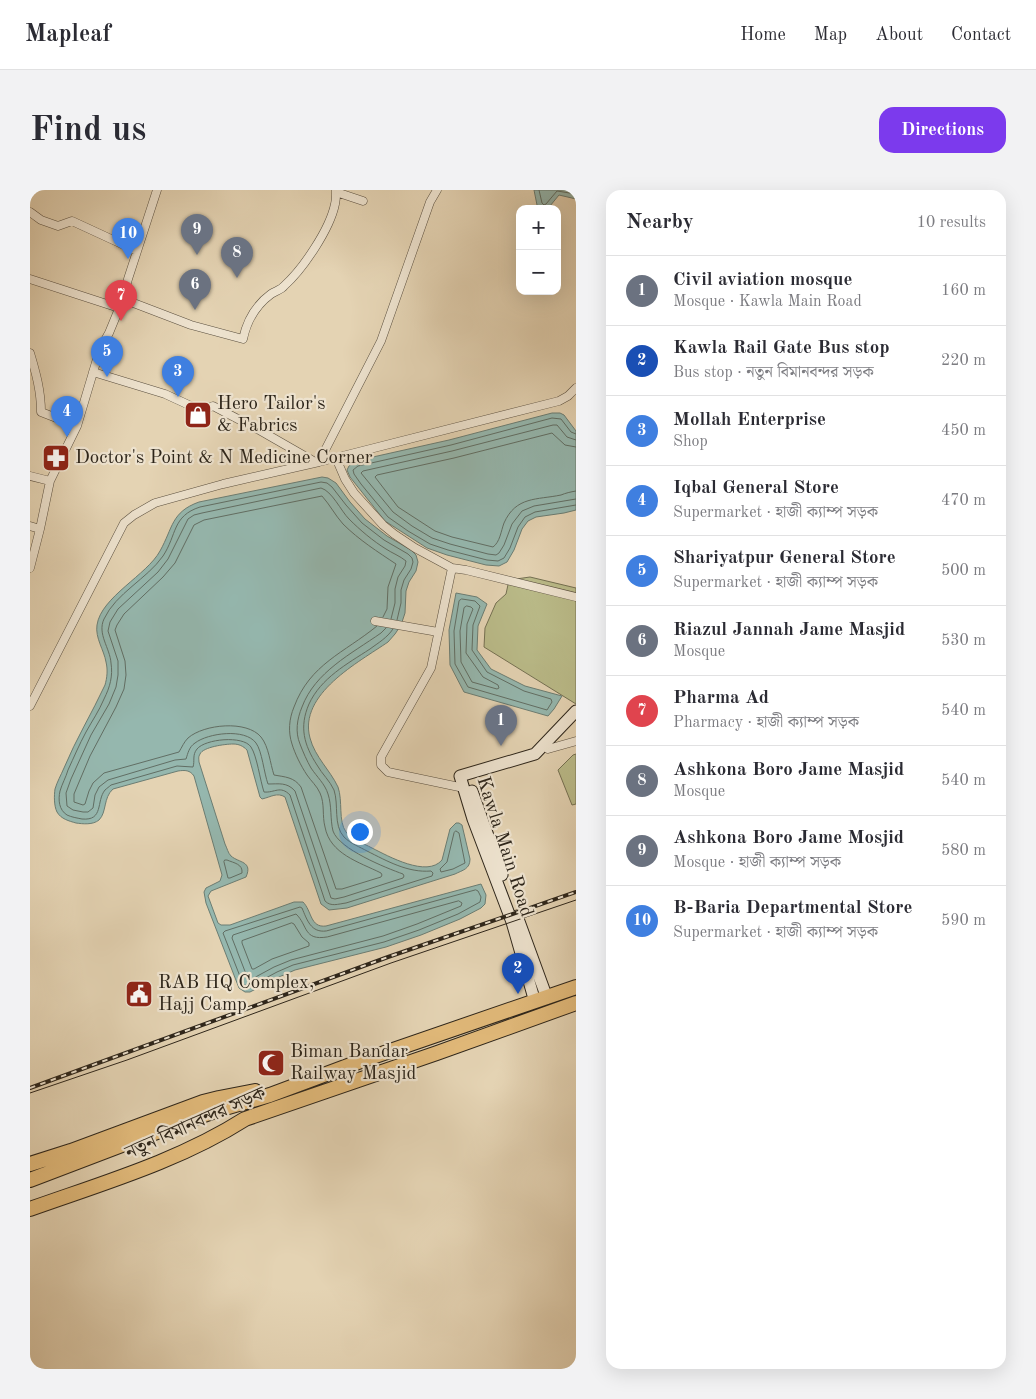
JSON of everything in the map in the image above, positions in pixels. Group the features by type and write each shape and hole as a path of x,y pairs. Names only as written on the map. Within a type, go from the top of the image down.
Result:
{"highway":[{"name":"নতুন বিমানবন্দর সড়ক","path":"30,1180 200,1117 277,1092 576,987"},
{"name":"নতুন বিমানবন্দর সড়ক","path":"30,1210 158,1163 223,1133 245,1119 576,1004"},
{"name":"নতুন বিমানবন্দর সড়ক","path":"32,1163 71,1151 203,1102 276,1087"}],"street":[{"path":"30,568 50,481 76,426 100,349 123,299 157,190"},
{"path":"319,462 381,341 430,202 437,190"},
{"path":"123,299 192,325 242,339 245,328 257,305 272,293 283,288 300,269 324,233 335,204 336,191 363,201"},
{"path":"30,212 41,220 58,226 72,221 137,251"},
{"path":"30,278 119,308"},
{"path":"30,353 39,382 41,412 76,426"},
{"path":"93,372 165,394 202,410 213,406 261,430 315,462 319,462"},
{"path":"30,706 124,523 134,515 155,503 223,484 336,458 559,401 576,388"},
{"path":"336,458 354,494 383,525 415,548 452,568 576,596"},
{"path":"30,476 50,481"},
{"path":"30,526 40,529"},
{"path":"452,568 431,668 381,757 381,766 388,772 464,788"},
{"path":"375,621 438,632"},
{"name":"Kawla Main Road","path":"541,1000 473,819 460,776 535,754 576,711"},
{"name":"Kawla Main Road","path":"541,1000 469,782 473,778 540,756 576,720"},
{"path":"548,749 576,741"}],"green space":[{"path":"530,577 576,588 576,704 484,647 485,628 496,603 506,594 509,580"},
{"path":"576,754 576,804 572,805 558,770"}],"water":[{"path":"534,190 576,190 576,199 559,195 551,205 537,205"},
{"path":"552,413 564,415 576,431 576,510 536,517 528,521 522,529 507,562 499,566 486,565 427,548 385,521 350,477 347,470 355,461 449,440"},
{"path":"322,477 336,483 365,519 387,536 411,550 416,555 418,562 416,571 406,591 405,613 401,625 395,634 388,642 334,681 313,707 309,722 312,745 338,787 342,822 348,835 407,864 427,867 435,865 442,860 450,829 456,823 459,823 462,825 470,862 466,869 455,874 347,908 329,910 321,904 285,797 277,795 262,799 260,797 247,750 244,747 233,744 215,746 202,752 199,756 199,762 228,852 248,868 246,877 211,891 208,896 218,923 230,925 294,902 303,902 314,922 321,926 326,926 481,884 486,895 485,904 460,919 421,935 386,947 295,970 250,992 245,992 239,988 206,903 204,892 206,888 220,881 222,875 194,776 187,771 178,771 113,789 99,820 88,824 76,823 63,818 59,814 56,810 54,798 55,789 106,682 107,665 98,639 97,630 100,615 115,596 154,560 178,516 190,506 199,502"},
{"path":"456,593 477,597 487,604 478,626 477,650 491,669 525,686 562,696 548,716 464,692 450,665 449,630"}],"tram line":[{"path":"30,1093 127,1060 391,963 576,900"}],"railway":[{"path":"30,1088 388,957 576,892"}],"place":[{"name":"Ashkona Boro Jame Mosjid","path":"197,255"},
{"name":"B-Baria Departmental Store","path":"128,259"},
{"name":"Ashkona Boro Jame Masjid","path":"237,278"},
{"name":"Riazul Jannah Jame Masjid","path":"195,310"},
{"name":"Pharma Ad","path":"121,321"},
{"name":"Shariyatpur General Store","path":"107,377"},
{"name":"Mollah Enterprise","path":"178,397"},
{"name":"Hero Tailor's & Fabrics","path":"198,415"},
{"name":"Iqbal General Store","path":"67,437"},
{"name":"Doctor's Point & N Medicine Corner","path":"56,458"},
{"name":"Civil aviation mosque","path":"501,746"},
{"name":"RAB HQ Complex, Hajj Camp","path":"139,994"},
{"name":"Kawla Rail Gate Bus stop","path":"518,994"},
{"name":"Biman Bandar Railway Masjid","path":"271,1063"}]}
